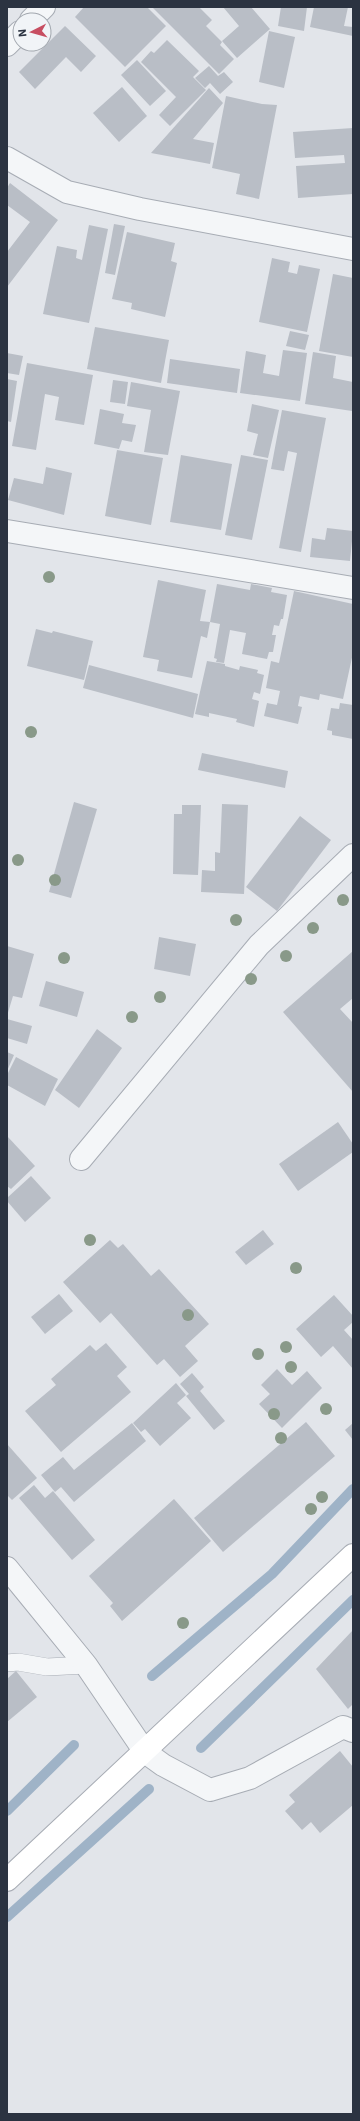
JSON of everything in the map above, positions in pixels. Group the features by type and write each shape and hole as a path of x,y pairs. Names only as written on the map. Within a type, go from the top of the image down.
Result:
{"main road":[{"path":"7,1880 353,1555"}],"street":[{"path":"7,158 67,192 140,209 353,249"},
{"path":"7,530 353,588"},
{"path":"81,1159 259,945 353,855"},
{"path":"7,1568 86,1665 145,1752 163,1765 210,1790 250,1778 350,1727"}],"lane":[{"path":"10,1659 47,1667 86,1665"}],"building":[{"path":"84,7 147,7 166,26 125,67 75,17"},
{"path":"152,7 199,7 212,20 206,26 222,42 220,45 234,59 219,74"},
{"path":"223,7 251,7 270,29 237,58 222,41 239,26"},
{"path":"281,7 307,7 304,31 278,26"},
{"path":"314,7 348,7 344,26 353,27 353,36 310,27"},
{"path":"65,26 96,56 81,72 66,57 35,89 19,72 39,52 52,52 52,39"},
{"path":"269,31 295,37 284,88 259,82"},
{"path":"167,40 199,71 193,77 206,90 170,126 159,115 176,97 141,62 151,51 154,53"},
{"path":"137,60 166,91 150,106 121,75"},
{"path":"209,66 218,76 224,72 233,82 220,94 210,83 205,88 195,78"},
{"path":"122,87 147,116 119,142 93,113"},
{"path":"209,88 223,103 193,139 214,143 210,164 151,153"},
{"path":"226,96 262,104 277,105 259,199 236,194 240,174 212,168"},
{"path":"353,128 353,194 298,198 296,166 345,163 344,155 295,158 293,132"},
{"path":"10,183 58,220 7,287 7,252 30,222 7,205 7,188"},
{"path":"114,224 125,226 115,275 105,273"},
{"path":"89,225 108,229 89,323 43,314 57,246 77,250 76,258 82,260"},
{"path":"127,232 175,243 171,261 177,263 165,317 131,309 132,303 112,299"},
{"path":"272,258 290,262 288,272 297,274 299,265 320,269 307,332 259,322"},
{"path":"333,274 353,278 353,357 319,351"},
{"path":"95,327 169,340 161,383 87,369"},
{"path":"290,331 309,335 305,350 286,346"},
{"path":"283,350 307,353 300,401 240,393 246,351 266,355 263,373 279,376"},
{"path":"313,352 336,356 333,378 353,382 352,411 305,404"},
{"path":"7,353 23,356 19,375 7,373"},
{"path":"170,359 240,369 237,393 167,383"},
{"path":"27,363 93,375 84,425 55,420 59,397 45,394 36,450 12,446"},
{"path":"7,379 17,381 11,422 7,421"},
{"path":"113,380 128,382 125,404 110,402"},
{"path":"131,382 180,391 168,455 144,452 151,410 127,406"},
{"path":"252,404 279,410 268,458 253,455 258,434 247,431"},
{"path":"100,409 124,414 122,423 136,425 132,442 122,440 119,449 94,444"},
{"path":"282,410 326,418 301,552 279,548 297,453 288,451 284,471 271,469"},
{"path":"117,450 163,458 151,525 105,516"},
{"path":"181,455 232,464 221,530 170,522"},
{"path":"241,455 268,460 252,540 225,535"},
{"path":"46,467 72,473 64,515 8,500 14,478 43,484"},
{"path":"327,528 353,531 350,561 310,557 312,538 325,540"},
{"path":"158,580 206,590 200,621 210,622 207,638 201,636 192,678 157,671 159,660 143,657"},
{"path":"217,584 250,590 251,584 272,588 271,592 287,595 283,619 281,619 279,626 274,625 272,635 276,635 273,652 269,652 267,659 242,654 246,633 230,630 224,663 216,662 217,659 214,658 220,624 210,622"},
{"path":"294,591 353,604 353,653 343,699 320,694 319,700 300,696 298,706 302,707 298,724 264,716 267,703 277,705 280,691 266,688 271,661 279,663"},
{"path":"36,629 52,633 53,631 93,641 84,680 27,666"},
{"path":"207,661 225,664 225,666 239,670 240,666 258,670 257,673 264,675 260,694 254,692 252,699 259,701 254,727 236,722 237,719 209,713 209,717 195,714"},
{"path":"89,665 198,694 193,718 83,688"},
{"path":"340,703 353,705 353,739 332,735 332,731 327,730 331,708 339,709"},
{"path":"202,753 288,771 285,788 198,770"},
{"path":"74,802 97,809 71,898 49,892"},
{"path":"222,804 248,805 244,894 201,892 202,870 215,871 215,852 220,853"},
{"path":"182,805 201,805 198,875 173,874 174,814 182,814"},
{"path":"300,816 331,840 277,911 246,887"},
{"path":"159,937 196,944 190,976 154,969"},
{"path":"7,946 34,954 22,998 13,996 7,1016"},
{"path":"353,951 353,998 340,1009 353,1023 353,1092 283,1012"},
{"path":"46,981 84,992 77,1017 39,1006"},
{"path":"7,1019 32,1026 27,1044 7,1038"},
{"path":"97,1029 122,1048 79,1108 55,1090"},
{"path":"7,1052 14,1055 7,1071"},
{"path":"16,1057 58,1079 45,1106 7,1085 7,1075"},
{"path":"338,1122 353,1144 353,1152 298,1191 279,1164"},
{"path":"7,1136 35,1166 11,1189 7,1186"},
{"path":"31,1176 51,1198 25,1222 7,1201 7,1198"},
{"path":"263,1230 274,1244 246,1265 235,1252"},
{"path":"110,1240 118,1248 123,1244 151,1276 159,1269 209,1324 185,1346 198,1361 180,1377 164,1359 157,1365 111,1313 100,1323 63,1282"},
{"path":"59,1294 73,1311 45,1334 31,1317"},
{"path":"334,1295 353,1316 353,1322 344,1330 353,1340 353,1369 333,1346 321,1357 296,1329"},
{"path":"106,1343 127,1367 117,1376 131,1392 61,1452 25,1411 56,1385 51,1379 90,1345 96,1351"},
{"path":"277,1369 292,1385 307,1371 322,1388 282,1428 259,1404 270,1394 261,1385"},
{"path":"192,1373 204,1387 200,1391 225,1421 214,1430 186,1396 189,1394 180,1384"},
{"path":"176,1383 186,1395 177,1403 191,1418 160,1446 145,1429 141,1432 133,1423"},
{"path":"306,1422 335,1456 223,1552 194,1518"},
{"path":"132,1423 146,1441 74,1502 61,1487 55,1492 41,1475 63,1457 74,1470"},
{"path":"353,1423 353,1440 345,1430"},
{"path":"7,1444 37,1478 12,1500 7,1495"},
{"path":"34,1485 45,1498 53,1491 95,1540 72,1560 19,1498"},
{"path":"174,1499 211,1541 122,1621 110,1606 113,1603 89,1576"},
{"path":"353,1630 353,1704 348,1709 316,1669"},
{"path":"16,1671 37,1697 7,1722 7,1679"},
{"path":"340,1751 353,1767 353,1805 320,1833 311,1822 302,1830 285,1811 295,1802 289,1795"}],"waterway":[{"path":"152,1676 272,1574 353,1489"},
{"path":"201,1748 353,1600"},
{"path":"7,1811 74,1745"},
{"path":"7,1917 149,1789"}]}
